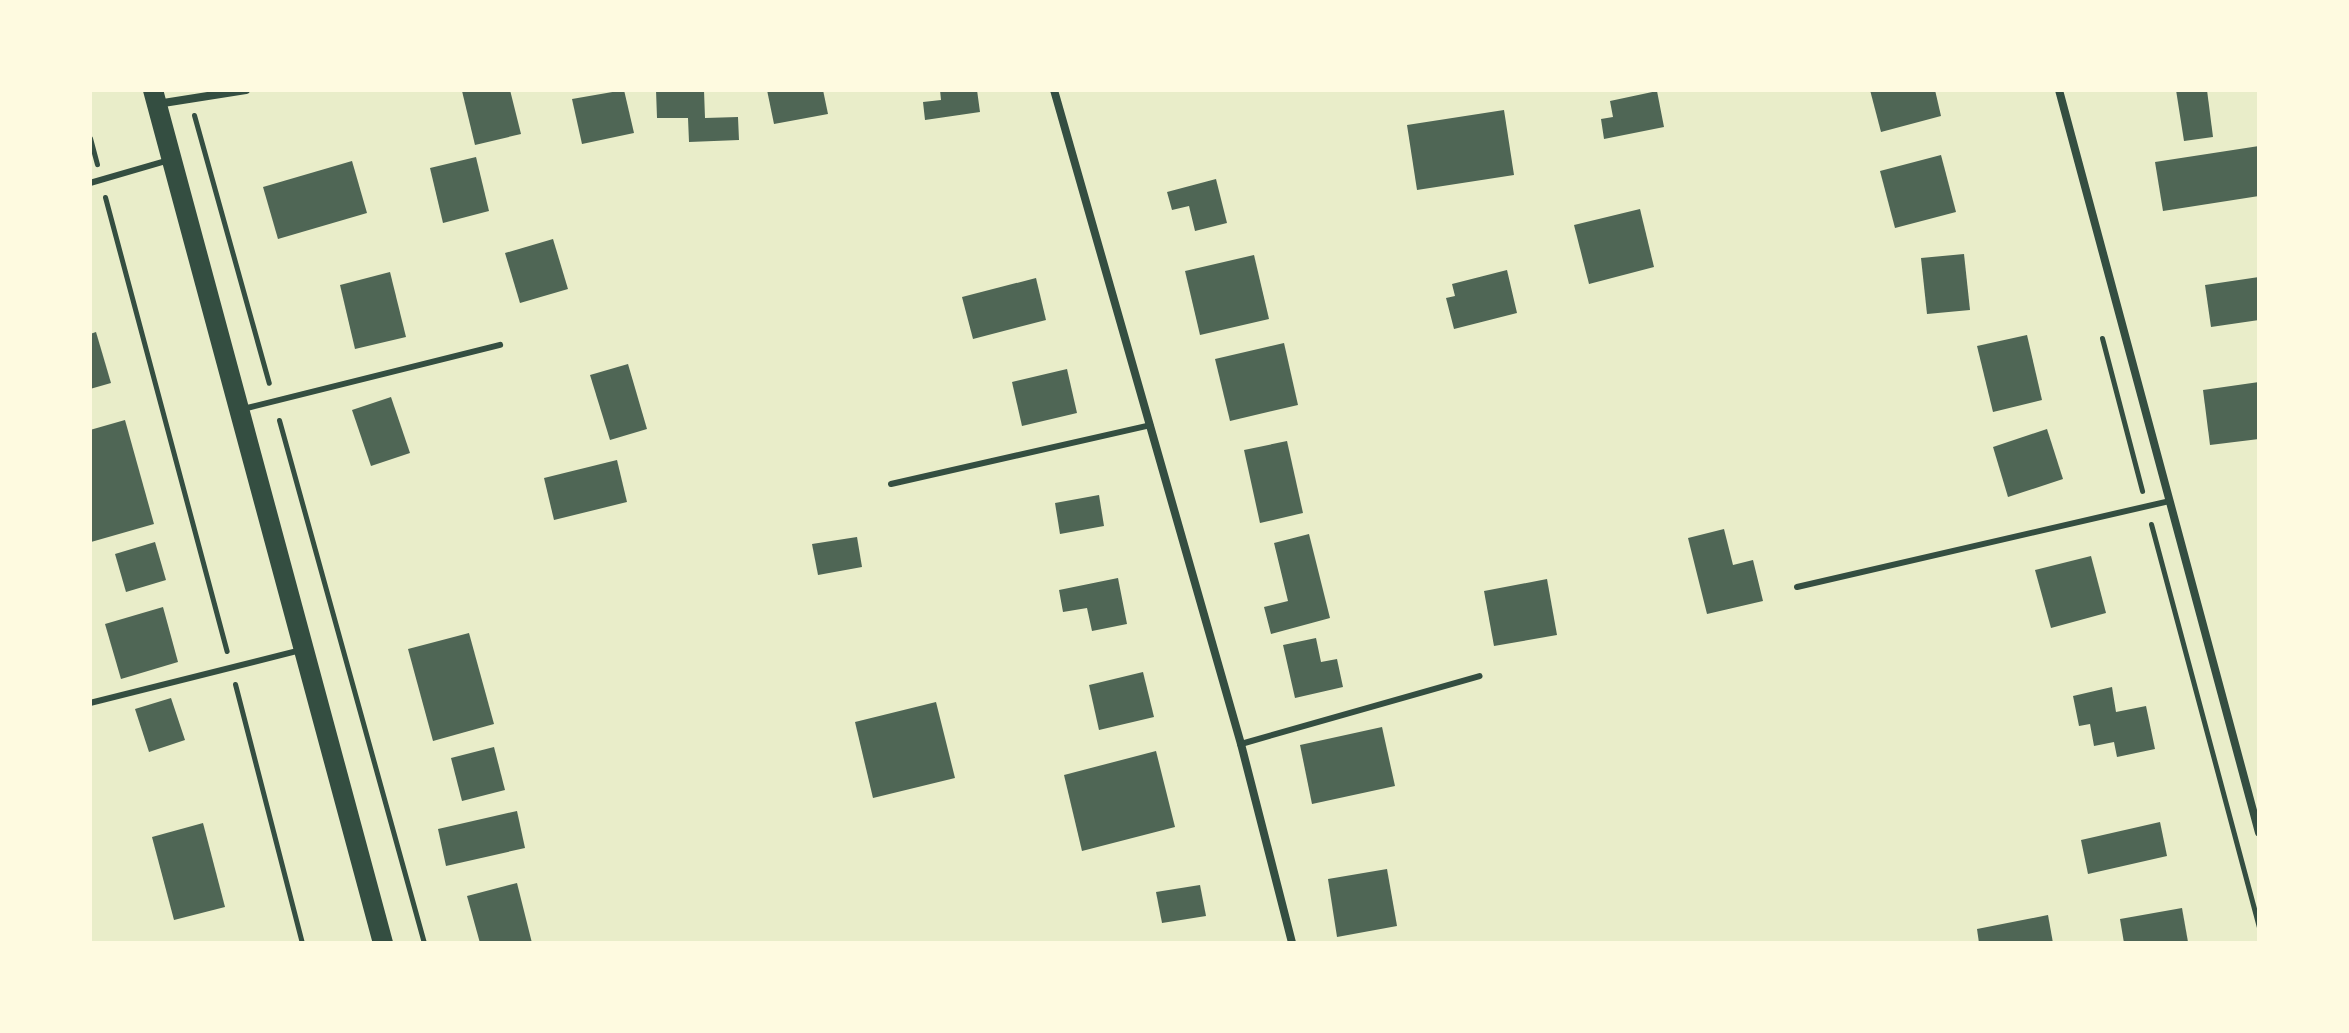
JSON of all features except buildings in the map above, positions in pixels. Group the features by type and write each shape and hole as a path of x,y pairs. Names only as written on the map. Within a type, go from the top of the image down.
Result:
{"main road":[{"path":"155,97 383,943"}],"street":[{"path":"155,97 190,99 246,90"},
{"path":"1054,90 1241,744 1292,943"},
{"path":"2059,90 2259,833"}],"lane":[{"path":"90,183 172,159"},
{"path":"240,410 500,345"},
{"path":"891,484 1150,425"},
{"path":"1797,587 2169,501"},
{"path":"90,703 305,649"},
{"path":"1241,744 1479,676"}],"path":[{"path":"190,99 424,943"},
{"path":"90,138 302,943"}]}
